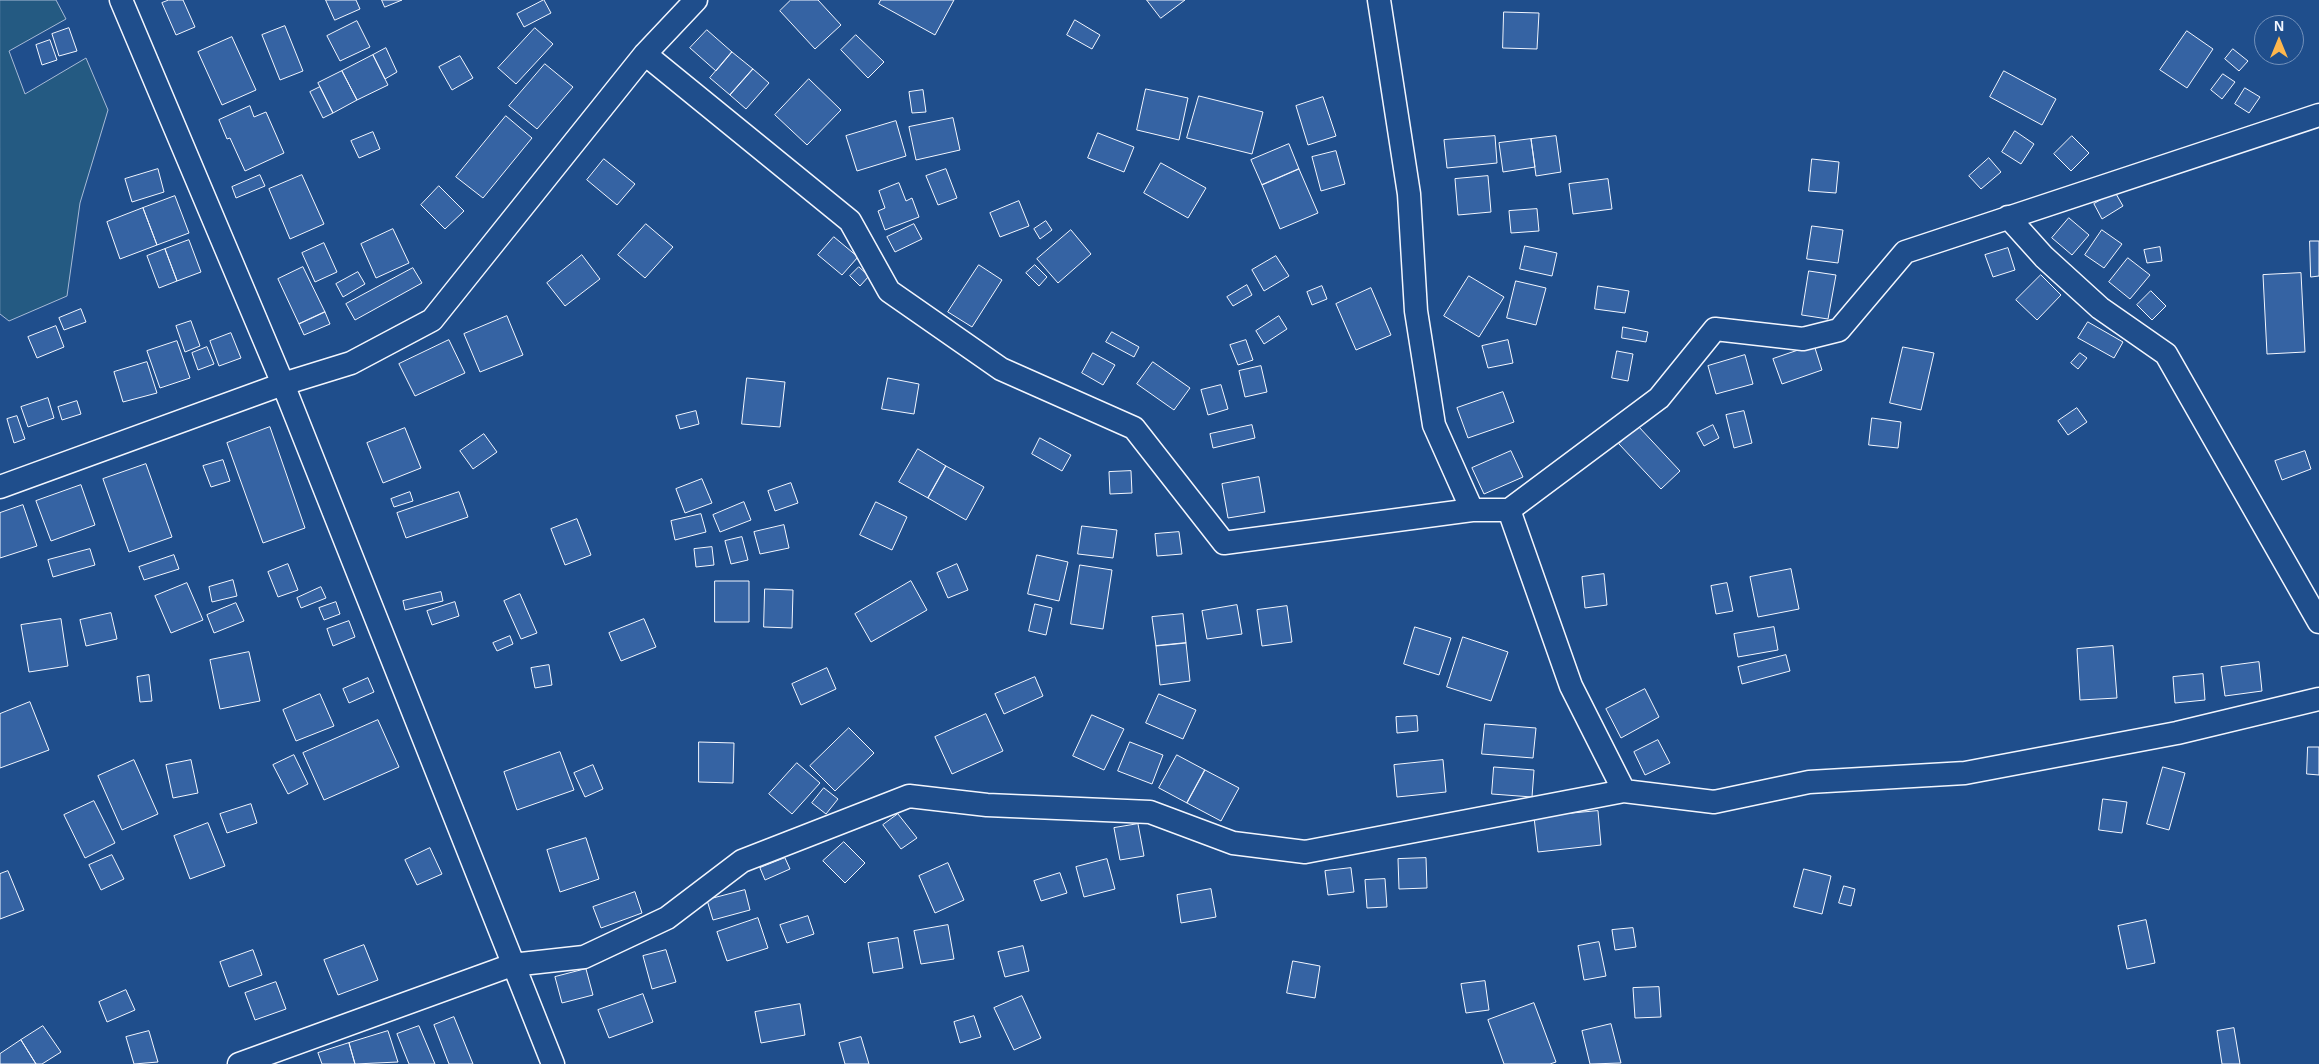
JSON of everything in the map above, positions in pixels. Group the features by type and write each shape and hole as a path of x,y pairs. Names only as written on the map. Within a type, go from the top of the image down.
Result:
{"street":[{"path":"121,0 283,384 512,965 553,1064"},
{"path":"0,487 283,384 351,363 432,320 645,54 696,0"},
{"path":"1379,0 1409,194 1416,311 1434,424 1472,510"},
{"path":"645,54 850,221 889,291 1001,369 1134,428 1224,543 1472,510 1509,510 1660,398 1715,330 1803,339 1838,330 1905,252 2319,115"},
{"path":"2008,217 2044,257 2100,308 2166,354 2319,622"},
{"path":"1509,510 1570,686 1624,791"},
{"path":"239,1064 512,965 584,957 667,918 742,861 909,796 987,805 1150,812 1233,842 1305,852 1624,791 1714,802 1810,782 1964,773 2177,733 2319,698"}],"shaded area":[{"path":"0,0 56,0 66,19 9,51 25,94 86,58 108,110 80,203 67,296 9,321 0,314"}],"building":[{"path":"169,0 183,0 195,27 176,35 162,3"},
{"path":"326,0 356,0 360,9 335,20"},
{"path":"382,0 402,0 385,7"},
{"path":"544,0 551,13 524,27 517,14"},
{"path":"791,0 818,0 841,25 815,49 780,11"},
{"path":"881,0 954,0 935,35 879,4"},
{"path":"1147,0 1185,0 1161,18"},
{"path":"1504,12 1539,13 1537,49 1503,48"},
{"path":"1075,20 1100,35 1092,49 1067,35"},
{"path":"357,21 370,47 340,61 327,36"},
{"path":"285,26 303,71 280,80 262,35"},
{"path":"69,28 77,51 59,56 52,34"},
{"path":"535,28 553,44 516,84 498,68"},
{"path":"707,30 732,52 716,71 690,48"},
{"path":"2187,31 2213,49 2187,88 2160,70"},
{"path":"856,35 884,62 868,78 841,50"},
{"path":"232,37 256,90 222,105 198,52"},
{"path":"50,40 57,60 42,65 36,45"},
{"path":"386,48 397,72 385,79 373,55"},
{"path":"2233,49 2248,61 2239,71 2225,59"},
{"path":"732,52 753,69 730,95 710,78"},
{"path":"373,55 388,85 357,100 342,71"},
{"path":"460,56 473,78 452,90 439,67"},
{"path":"545,64 573,87 537,129 509,106"},
{"path":"753,69 769,83 746,109 730,95"},
{"path":"342,71 357,100 333,113 318,83"},
{"path":"2004,71 2056,99 2042,125 1990,97"},
{"path":"2223,74 2235,82 2222,99 2211,90"},
{"path":"809,79 841,110 807,145 775,115"},
{"path":"320,87 333,113 323,118 310,92"},
{"path":"2245,88 2260,97 2249,113 2235,104"},
{"path":"1146,89 1188,98 1179,140 1137,130"},
{"path":"923,90 926,112 912,113 909,92"},
{"path":"1199,96 1263,112 1252,154 1187,138"},
{"path":"1323,97 1336,136 1308,145 1296,106"},
{"path":"250,106 254,117 266,112 284,153 245,171 230,138 227,139 219,120"},
{"path":"506,116 532,138 483,198 456,177"},
{"path":"953,118 960,150 916,160 909,127"},
{"path":"896,121 906,156 857,171 846,136"},
{"path":"2015,131 2034,144 2021,164 2002,152"},
{"path":"373,132 380,149 359,158 351,141"},
{"path":"1098,133 1134,147 1124,172 1088,158"},
{"path":"1495,136 1497,163 1447,168 1444,140"},
{"path":"1556,136 1561,172 1536,176 1531,139"},
{"path":"2072,136 2089,153 2071,171 2054,154"},
{"path":"1531,139 1535,167 1503,172 1499,143"},
{"path":"1289,144 1299,169 1262,185 1251,160"},
{"path":"1336,151 1345,184 1321,191 1312,157"},
{"path":"1989,158 2001,172 1981,189 1969,176"},
{"path":"604,159 635,184 617,205 587,180"},
{"path":"1812,159 1839,162 1836,193 1809,191"},
{"path":"1161,163 1206,188 1188,218 1144,193"},
{"path":"158,169 164,192 132,202 125,179"},
{"path":"946,169 957,198 938,205 926,176"},
{"path":"1299,169 1318,213 1280,229 1262,185"},
{"path":"260,175 265,186 236,198 232,187"},
{"path":"302,175 324,224 290,239 269,189"},
{"path":"1488,176 1491,212 1458,215 1455,179"},
{"path":"1608,179 1612,209 1573,214 1569,184"},
{"path":"899,183 906,201 912,198 919,217 885,230 878,211 885,208 879,191"},
{"path":"439,186 464,211 445,229 421,205"},
{"path":"2115,192 2123,206 2102,219 2094,204"},
{"path":"175,196 189,233 157,245 143,208"},
{"path":"1019,201 1029,226 1000,237 990,213"},
{"path":"143,208 157,245 120,259 107,222"},
{"path":"1537,209 1539,231 1511,233 1509,211"},
{"path":"2069,218 2089,235 2072,255 2052,238"},
{"path":"1046,221 1052,230 1040,239 1034,229"},
{"path":"646,224 673,247 645,278 618,255"},
{"path":"914,224 922,239 895,252 887,237"},
{"path":"1812,226 1843,230 1838,263 1807,259"},
{"path":"393,229 409,263 376,278 361,244"},
{"path":"1071,230 1091,254 1058,283 1037,259"},
{"path":"2102,230 2122,244 2104,268 2085,255"},
{"path":"834,237 858,257 842,275 818,255"},
{"path":"189,240 201,272 177,281 165,249"},
{"path":"2310,241 2319,241 2319,276 2311,277"},
{"path":"324,243 337,272 315,282 302,253"},
{"path":"1525,246 1557,253 1552,276 1520,269"},
{"path":"2160,247 2162,261 2147,263 2144,250"},
{"path":"2008,248 2015,270 1993,277 1985,255"},
{"path":"165,249 177,281 159,288 147,256"},
{"path":"582,255 600,279 565,306 547,283"},
{"path":"1276,256 1289,276 1264,291 1252,270"},
{"path":"2128,258 2150,275 2130,299 2109,282"},
{"path":"979,265 1002,280 972,327 948,312"},
{"path":"1035,265 1047,277 1039,286 1026,273"},
{"path":"303,267 325,312 299,324 278,279"},
{"path":"859,267 869,276 860,286 850,276"},
{"path":"413,268 422,283 355,320 346,304"},
{"path":"1809,271 1836,275 1828,319 1802,315"},
{"path":"358,272 365,284 343,297 336,284"},
{"path":"2301,273 2305,352 2267,354 2263,275"},
{"path":"2041,275 2061,295 2037,320 2016,300"},
{"path":"1469,276 1504,297 1479,337 1444,316"},
{"path":"1516,281 1546,288 1536,325 1507,318"},
{"path":"1247,285 1252,295 1233,306 1227,297"},
{"path":"1322,286 1327,299 1312,305 1307,292"},
{"path":"1598,286 1629,291 1625,313 1595,309"},
{"path":"1371,288 1391,335 1356,350 1336,304"},
{"path":"2151,291 2166,306 2152,320 2137,305"},
{"path":"81,309 86,322 64,330 59,318"},
{"path":"325,312 330,324 304,335 299,324"},
{"path":"507,316 523,355 480,372 464,334"},
{"path":"1279,316 1287,329 1264,344 1256,331"},
{"path":"191,321 200,346 185,352 176,326"},
{"path":"2088,322 2123,342 2114,358 2078,338"},
{"path":"56,326 64,347 37,358 28,337"},
{"path":"1623,327 1648,332 1646,342 1622,338"},
{"path":"1112,332 1139,347 1134,357 1106,342"},
{"path":"231,333 241,358 219,366 210,341"},
{"path":"449,340 465,373 415,396 399,364"},
{"path":"1246,340 1253,360 1238,365 1230,345"},
{"path":"1508,340 1513,363 1488,368 1482,346"},
{"path":"177,341 190,378 160,388 147,351"},
{"path":"1814,345 1822,370 1782,384 1773,359"},
{"path":"207,347 214,364 198,370 192,353"},
{"path":"1903,347 1934,353 1921,410 1890,403"},
{"path":"1617,351 1633,354 1628,381 1612,378"},
{"path":"1093,353 1115,365 1103,385 1082,373"},
{"path":"2080,353 2087,358 2078,369 2071,363"},
{"path":"1745,355 1753,384 1716,394 1708,366"},
{"path":"147,362 157,393 123,402 114,372"},
{"path":"1153,362 1190,388 1174,410 1137,384"},
{"path":"1261,366 1267,392 1245,397 1239,371"},
{"path":"747,378 785,382 780,427 742,424"},
{"path":"888,378 919,384 914,414 882,409"},
{"path":"1221,385 1228,409 1208,415 1201,390"},
{"path":"1503,392 1514,422 1468,438 1457,408"},
{"path":"48,398 54,418 28,427 21,407"},
{"path":"77,401 81,414 62,420 58,407"},
{"path":"2077,408 2087,422 2068,435 2058,421"},
{"path":"696,411 699,424 680,429 676,416"},
{"path":"1744,411 1752,443 1734,448 1726,415"},
{"path":"17,416 25,439 14,443 7,419"},
{"path":"1872,418 1901,422 1898,448 1869,445"},
{"path":"1252,425 1255,438 1213,448 1210,434"},
{"path":"1713,425 1719,438 1704,446 1697,433"},
{"path":"1638,426 1680,471 1661,489 1619,444"},
{"path":"270,427 305,528 263,543 227,443"},
{"path":"405,428 421,468 383,483 367,443"},
{"path":"484,434 497,452 473,469 460,451"},
{"path":"1040,438 1071,455 1062,471 1032,454"},
{"path":"918,449 946,466 928,498 899,482"},
{"path":"1511,451 1523,477 1484,494 1472,468"},
{"path":"2305,451 2311,469 2282,480 2275,461"},
{"path":"223,460 230,481 211,487 203,466"},
{"path":"146,464 172,537 129,552 103,479"},
{"path":"946,466 984,487 966,520 928,498"},
{"path":"1131,471 1132,493 1110,494 1109,472"},
{"path":"1259,477 1265,512 1228,518 1222,484"},
{"path":"702,479 712,503 685,513 676,489"},
{"path":"791,483 798,503 775,511 768,491"},
{"path":"81,485 95,525 51,541 36,501"},
{"path":"410,492 413,501 394,507 391,499"},
{"path":"459,492 468,517 406,538 397,513"},
{"path":"744,502 751,520 720,532 713,515"},
{"path":"876,502 907,517 892,550 860,535"},
{"path":"23,505 37,546 0,558 0,513"},
{"path":"701,514 706,532 675,540 671,521"},
{"path":"577,519 591,555 565,565 551,529"},
{"path":"784,525 789,548 760,554 754,532"},
{"path":"1082,526 1117,530 1113,558 1078,554"},
{"path":"1179,532 1182,554 1157,556 1155,534"},
{"path":"742,537 748,560 731,564 725,541"},
{"path":"712,547 714,565 696,567 694,549"},
{"path":"90,549 95,565 53,577 48,560"},
{"path":"174,555 179,569 144,580 139,567"},
{"path":"1037,555 1068,562 1059,601 1028,594"},
{"path":"288,564 298,590 278,597 268,572"},
{"path":"957,564 968,590 948,598 937,573"},
{"path":"1080,565 1112,570 1103,629 1071,624"},
{"path":"1791,569 1799,609 1758,617 1750,577"},
{"path":"1604,574 1607,605 1585,608 1582,577"},
{"path":"233,580 237,596 212,602 209,587"},
{"path":"715,581 749,581 749,622 715,622"},
{"path":"911,581 927,610 871,642 855,614"},
{"path":"187,583 203,620 171,633 155,596"},
{"path":"1727,583 1733,611 1716,614 1711,586"},
{"path":"321,587 326,598 301,608 297,598"},
{"path":"765,589 793,590 792,628 764,627"},
{"path":"441,592 443,601 405,610 403,601"},
{"path":"520,594 537,633 521,639 504,601"},
{"path":"336,602 340,614 324,620 319,608"},
{"path":"455,602 459,616 432,625 427,611"},
{"path":"236,603 244,621 214,633 207,615"},
{"path":"1035,604 1052,608 1046,635 1029,631"},
{"path":"1237,605 1242,634 1207,639 1202,611"},
{"path":"1287,606 1292,642 1262,646 1257,610"},
{"path":"111,613 117,639 86,646 80,620"},
{"path":"1183,614 1186,643 1156,646 1152,617"},
{"path":"61,619 68,666 29,672 21,625"},
{"path":"644,619 656,647 621,661 609,633"},
{"path":"349,621 355,637 333,646 327,629"},
{"path":"1415,627 1451,638 1439,675 1404,664"},
{"path":"1774,627 1778,650 1738,657 1734,634"},
{"path":"510,636 513,644 497,651 493,643"},
{"path":"1463,637 1508,652 1491,701 1447,687"},
{"path":"1186,643 1190,681 1160,685 1156,646"},
{"path":"2113,646 2117,698 2080,700 2077,649"},
{"path":"249,652 260,701 220,709 210,660"},
{"path":"1786,655 1790,671 1742,684 1738,667"},
{"path":"2259,662 2262,691 2225,696 2221,667"},
{"path":"549,665 552,685 535,688 531,668"},
{"path":"827,668 836,689 801,705 792,684"},
{"path":"2203,674 2205,700 2175,703 2173,677"},
{"path":"149,675 152,701 140,702 137,677"},
{"path":"1035,677 1043,696 1004,714 995,694"},
{"path":"368,678 374,692 349,703 343,689"},
{"path":"1645,689 1659,717 1621,738 1606,709"},
{"path":"320,694 334,726 296,741 283,710"},
{"path":"1159,694 1196,710 1183,739 1146,723"},
{"path":"30,702 49,750 0,768 0,714"},
{"path":"986,714 1003,751 952,774 935,737"},
{"path":"1092,715 1124,729 1104,770 1073,756"},
{"path":"1417,716 1418,731 1397,733 1396,717"},
{"path":"378,720 399,767 324,800 303,753"},
{"path":"1485,724 1536,728 1533,758 1482,754"},
{"path":"849,728 874,753 835,791 810,766"},
{"path":"1658,740 1670,763 1645,775 1634,752"},
{"path":"699,742 734,743 733,783 699,782"},
{"path":"1130,742 1163,755 1152,784 1118,771"},
{"path":"2308,747 2319,747 2319,775 2307,774"},
{"path":"560,752 574,790 517,810 504,772"},
{"path":"294,755 308,784 288,794 273,765"},
{"path":"1177,755 1205,770 1187,803 1159,788"},
{"path":"134,760 158,814 122,830 98,776"},
{"path":"191,760 198,793 173,798 166,765"},
{"path":"1443,760 1446,792 1397,797 1394,765"},
{"path":"797,763 820,783 792,814 769,794"},
{"path":"593,765 603,789 585,797 574,773"},
{"path":"1494,767 1534,770 1532,797 1492,794"},
{"path":"2163,767 2185,773 2169,830 2147,824"},
{"path":"1205,770 1239,788 1221,821 1187,803"},
{"path":"824,788 838,799 826,814 812,803"},
{"path":"2103,799 2127,802 2122,833 2099,830"},
{"path":"94,801 115,843 85,858 64,815"},
{"path":"251,804 257,823 227,833 220,814"},
{"path":"1598,811 1601,845 1538,852 1534,817"},
{"path":"898,814 917,838 901,849 883,825"},
{"path":"208,823 225,866 190,879 174,836"},
{"path":"1138,824 1144,856 1120,860 1114,828"},
{"path":"586,838 599,879 560,892 547,850"},
{"path":"844,842 865,863 845,883 823,861"},
{"path":"430,848 442,874 417,885 405,860"},
{"path":"112,855 124,879 101,890 89,865"},
{"path":"785,858 790,869 765,880 760,868"},
{"path":"1426,858 1427,888 1399,889 1398,859"},
{"path":"1107,859 1115,889 1084,897 1076,867"},
{"path":"948,863 964,900 935,913 919,876"},
{"path":"1351,868 1354,892 1328,895 1325,871"},
{"path":"1804,869 1831,876 1822,914 1794,907"},
{"path":"8,871 24,910 0,919 0,874"},
{"path":"1060,873 1067,893 1041,901 1034,881"},
{"path":"1385,879 1387,907 1367,908 1365,880"},
{"path":"1844,886 1855,889 1851,906 1839,903"},
{"path":"1211,889 1216,917 1181,923 1177,895"},
{"path":"745,890 750,910 713,920 707,900"},
{"path":"635,892 642,913 601,928 593,907"},
{"path":"808,916 814,934 787,943 780,925"},
{"path":"758,918 768,948 727,961 717,932"},
{"path":"2146,920 2155,963 2127,969 2118,926"},
{"path":"948,925 954,959 921,964 914,931"},
{"path":"1633,928 1636,947 1615,950 1612,930"},
{"path":"898,938 903,968 873,973 868,943"},
{"path":"1599,942 1606,976 1584,980 1578,946"},
{"path":"364,945 378,980 338,995 324,960"},
{"path":"1023,946 1029,971 1005,977 998,952"},
{"path":"253,950 262,975 229,987 220,962"},
{"path":"666,950 676,982 652,989 643,956"},
{"path":"1293,961 1320,966 1315,998 1287,993"},
{"path":"586,969 593,995 562,1003 555,977"},
{"path":"1485,981 1489,1010 1466,1013 1461,984"},
{"path":"276,982 286,1009 255,1020 245,993"},
{"path":"1659,987 1661,1017 1635,1018 1633,988"},
{"path":"126,990 135,1010 107,1022 99,1002"},
{"path":"643,994 653,1022 609,1038 598,1010"},
{"path":"1022,996 1041,1038 1014,1050 994,1008"},
{"path":"1534,1003 1556,1062 1550,1064 1504,1064 1488,1020"},
{"path":"800,1004 805,1035 761,1043 755,1012"},
{"path":"974,1016 981,1037 960,1043 954,1022"},
{"path":"454,1017 473,1064 449,1064 434,1025"},
{"path":"1611,1024 1621,1063 1590,1064 1582,1031"},
{"path":"43,1026 61,1052 42,1064 36,1064 21,1040"},
{"path":"419,1026 435,1064 409,1064 397,1034"},
{"path":"2234,1028 2240,1064 2222,1064 2217,1031"},
{"path":"149,1031 158,1062 134,1064 126,1037"},
{"path":"388,1031 398,1062 355,1064 349,1043"},
{"path":"861,1037 869,1064 845,1064 839,1043"},
{"path":"21,1040 36,1064 0,1064 0,1054"},
{"path":"349,1043 355,1064 322,1064 318,1053"}]}
